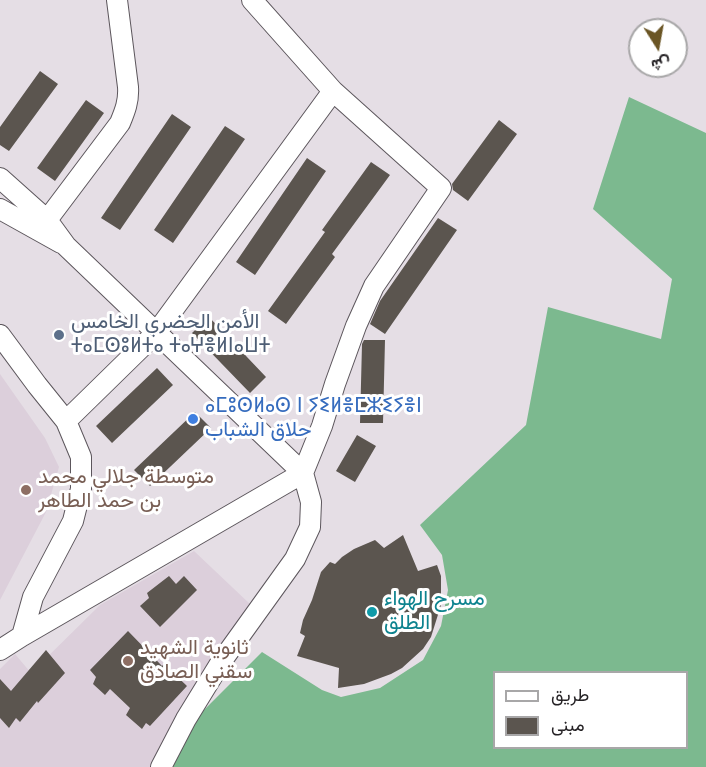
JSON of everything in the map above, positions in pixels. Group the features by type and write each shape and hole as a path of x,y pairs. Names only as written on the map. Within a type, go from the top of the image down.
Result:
{"street":[{"path":"47,220 120,123 126,108 128,87 117,0"},
{"path":"0,650 303,472 322,426 356,326 374,286 441,188 333,91 252,0"},
{"path":"66,421 156,333 333,91"},
{"path":"0,178 47,220 66,246 303,472 312,502 310,527 295,559 221,662 186,719 162,767"},
{"path":"0,209 66,246"},
{"path":"0,335 66,421 81,457 81,489 73,521 33,597 22,636"}],"shaded area":[{"name":"متوسطة جلالي محمد بن حمد الطاهر","path":"0,374 45,438 59,467 46,512 0,600"},
{"name":"ثانوية الشهيد سقني الصادق","path":"194,551 251,605 155,767 0,767 0,669 15,654 31,673 100,605"}],"green space":[{"path":"629,97 706,133 706,767 170,767 200,714 262,652 322,690 341,697 380,688 423,660 441,626 448,590 442,555 420,525 526,425 548,307 661,339 672,279 593,209"}],"building":[{"path":"40,71 58,84 9,151 0,145 0,127"},
{"path":"86,100 104,113 55,181 37,168"},
{"path":"172,114 191,127 120,230 101,218"},
{"path":"499,120 517,134 468,201 453,190 452,184"},
{"path":"225,126 245,139 173,243 154,230"},
{"path":"307,158 326,171 255,275 236,262"},
{"path":"371,162 390,175 332,254 335,257 286,324 268,311 325,232 322,230"},
{"path":"438,218 457,230 385,334 370,324 380,301"},
{"path":"209,317 266,377 250,393 192,333"},
{"path":"364,340 385,340 383,423 360,423 362,344"},
{"path":"157,368 173,385 112,443 96,426"},
{"path":"195,412 211,428 150,486 134,470"},
{"path":"357,435 376,446 355,482 336,471"},
{"name":"مسرح الهواء الطلق","path":"403,535 418,571 437,565 441,576 441,605 431,637 423,649 402,668 364,684 338,688 339,668 297,656 305,636 300,633 303,620 321,572 330,562 335,564 354,549 375,540 384,548"},
{"path":"169,576 176,584 184,576 197,590 160,627 140,606 149,598 147,593"},
{"path":"128,631 162,666 164,664 187,686 150,726 146,723 142,729 126,715 130,708 110,689 105,695 93,684 96,677 90,670"},
{"path":"46,650 65,673 20,722 16,718 9,728 0,718 0,679 11,691"}],"place":[{"name":"الأمن الحضري الخامس ⵜⴰⵎⵙⵓⵍⵜⴰ ⵜⴰⵖⴻⵍⵏⴰⵡⵜ","path":"59,335"},
{"name":"ⴰⵎⵓⵙⵍⴰⵙ ⵏ ⵢⵉⵍⴻⵎⵣⵉⵢⴻⵏ حلاق الشباب","path":"193,419"},
{"name":"متوسطة جلالي محمد بن حمد الطاهر","path":"26,490"},
{"name":"مسرح الهواء الطلق","path":"372,612"},
{"name":"ثانوية الشهيد سقني الصادق","path":"128,661"}]}
